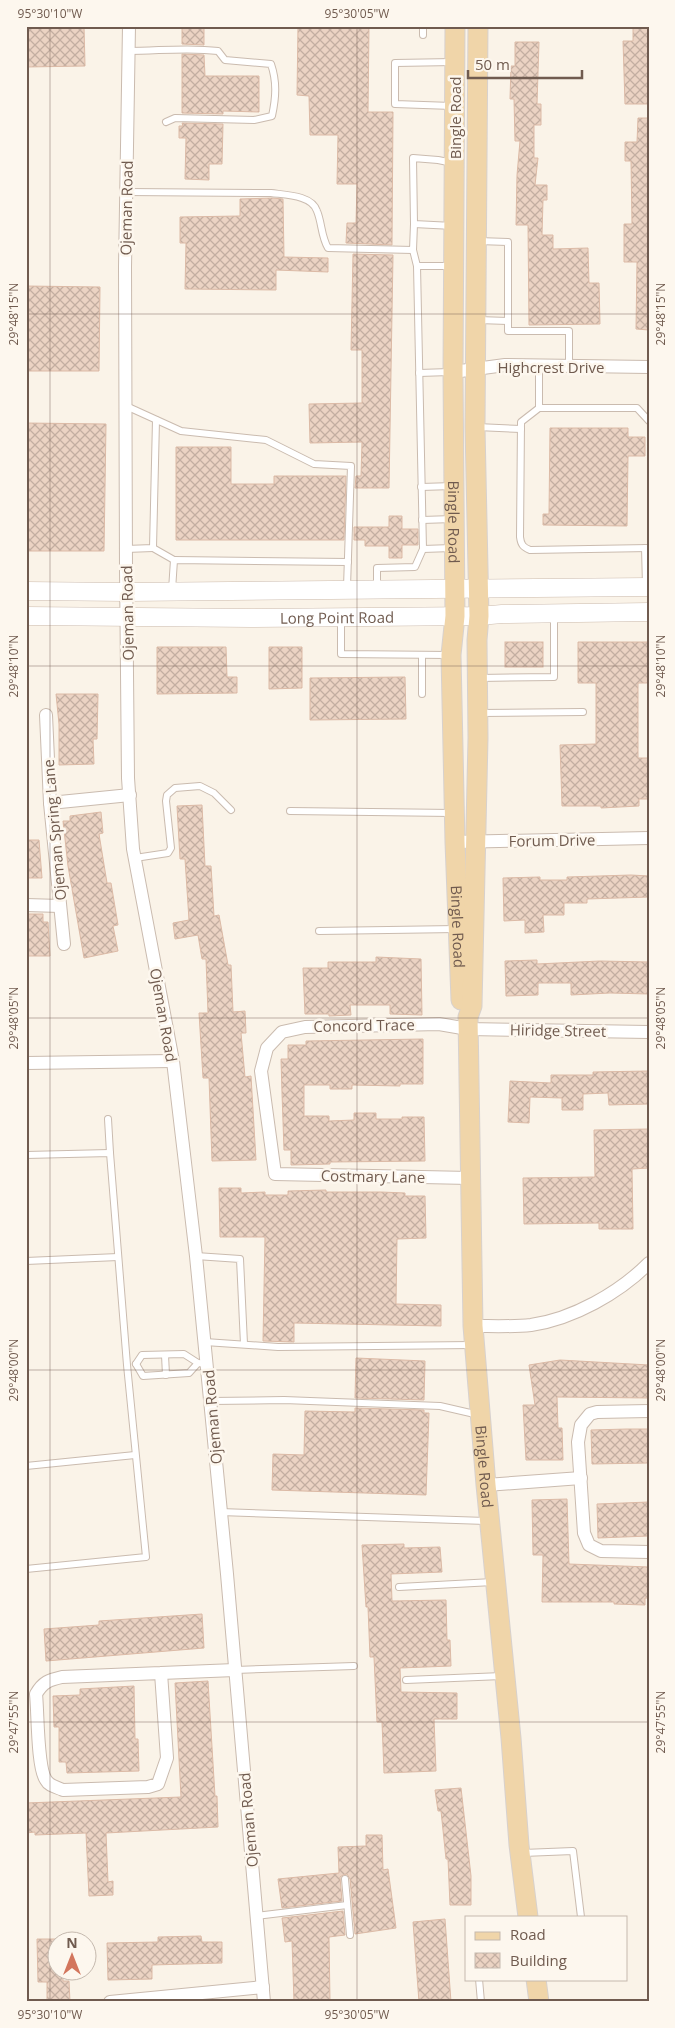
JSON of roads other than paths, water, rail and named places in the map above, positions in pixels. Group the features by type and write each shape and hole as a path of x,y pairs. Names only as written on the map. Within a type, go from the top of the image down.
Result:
{"main road":[{"name":"Bingle Road","path":"455,26 453,266 455,616 451,655 461,1007 468,1023"},
{"name":"Bingle Road","path":"478,26 475,427 479,616 477,640 478,713 472,1006 468,1023 473,1326 489,1521 505,1676 520,1853 528,1916"},
{"path":"454,164 477,164"},
{"name":"Long Point Road","path":"26,590 127,592 647,588"},
{"path":"281,590 281,618"},
{"name":"Long Point Road","path":"26,616 281,618 649,612"},
{"path":"536,1980 539,2002"}],"street":[{"name":"Ojeman Road","path":"129,26 126,192 126,549 130,795 135,858 173,1061 196,1256 205,1342 203,1364 210,1401 264,2002"},
{"name":"Highcrest Drive","path":"453,372 505,365 649,367"},
{"name":"Ojeman Spring Lane","path":"46,716 50,803 64,944"},
{"path":"50,803 130,795"},
{"name":"Forum Drive","path":"455,842 649,838"},
{"path":"26,905 60,906"},
{"name":"Hiridge Street","path":"468,1023 649,1032"},
{"name":"Concord Trace","path":"275,1174 261,1072 267,1048 282,1032 305,1027 468,1023"},
{"path":"26,1063 173,1061"},
{"name":"Costmary Lane","path":"275,1174 470,1178"},
{"path":"473,1326 531,1325 573,1314 631,1281 649,1264"},
{"path":"649,1411 606,1410 590,1414 581,1425 578,1442 584,1533 590,1545 601,1551 649,1552"},
{"path":"486,1485 581,1478"},
{"path":"161,1673 167,1758 158,1784 148,1787 63,1790 45,1780 41,1768 36,1694 41,1685 48,1680 62,1677 235,1670"},
{"path":"110,2002 263,1987"}],"lane":[{"path":"423,26 423,35"},
{"path":"128,51 194,48 218,51 224,60 271,64 275,76 276,97 272,116 254,120 175,118 166,122"},
{"path":"455,62 394,64 394,104 455,106"},
{"path":"378,589 377,568 415,567 423,550 417,266 413,250 413,158 438,160 454,164"},
{"path":"126,192 293,196 308,200 317,208 323,240 328,248 413,250"},
{"path":"414,224 454,226"},
{"path":"476,241 508,242 508,330 569,331 569,366"},
{"path":"417,266 453,266"},
{"path":"476,320 508,321"},
{"path":"539,366 539,408"},
{"path":"419,373 453,372"},
{"path":"126,406 181,431 266,440 314,464 350,466 347,590"},
{"path":"647,588 647,548 530,550 524,548 520,537 521,422 539,408 637,408 649,421"},
{"path":"153,548 156,420"},
{"path":"475,427 521,429"},
{"path":"422,487 454,486"},
{"path":"422,520 454,519"},
{"path":"126,549 153,548 174,560 348,562"},
{"path":"423,550 454,548"},
{"path":"172,591 174,560"},
{"path":"477,678 554,677 554,613"},
{"path":"341,617 342,654 451,655"},
{"path":"422,655 422,694"},
{"path":"478,713 583,712"},
{"path":"135,858 168,853 171,848 166,801 167,794 175,788 200,786 207,788 231,810"},
{"path":"290,811 455,813"},
{"path":"319,931 458,929"},
{"path":"26,1569 146,1557 127,1365 108,1119"},
{"path":"26,1155 110,1153"},
{"path":"196,1256 240,1259 244,1344"},
{"path":"26,1261 118,1257"},
{"path":"205,1342 278,1348 475,1345"},
{"path":"127,1365 136,1364 142,1355 184,1354 203,1364 189,1373 143,1376 136,1364"},
{"path":"165,1355 166,1375"},
{"path":"210,1401 284,1400 440,1406 480,1415"},
{"path":"26,1466 135,1455"},
{"path":"220,1512 489,1521"},
{"path":"399,1587 495,1582"},
{"path":"235,1670 354,1666"},
{"path":"406,1680 505,1676"},
{"path":"520,1853 573,1852 581,1916"},
{"path":"345,1879 350,1935"},
{"path":"256,1916 347,1905"},
{"path":"479,1980 481,2002"}],"waterway":[{"path":"26,1998 27,2002"}]}
